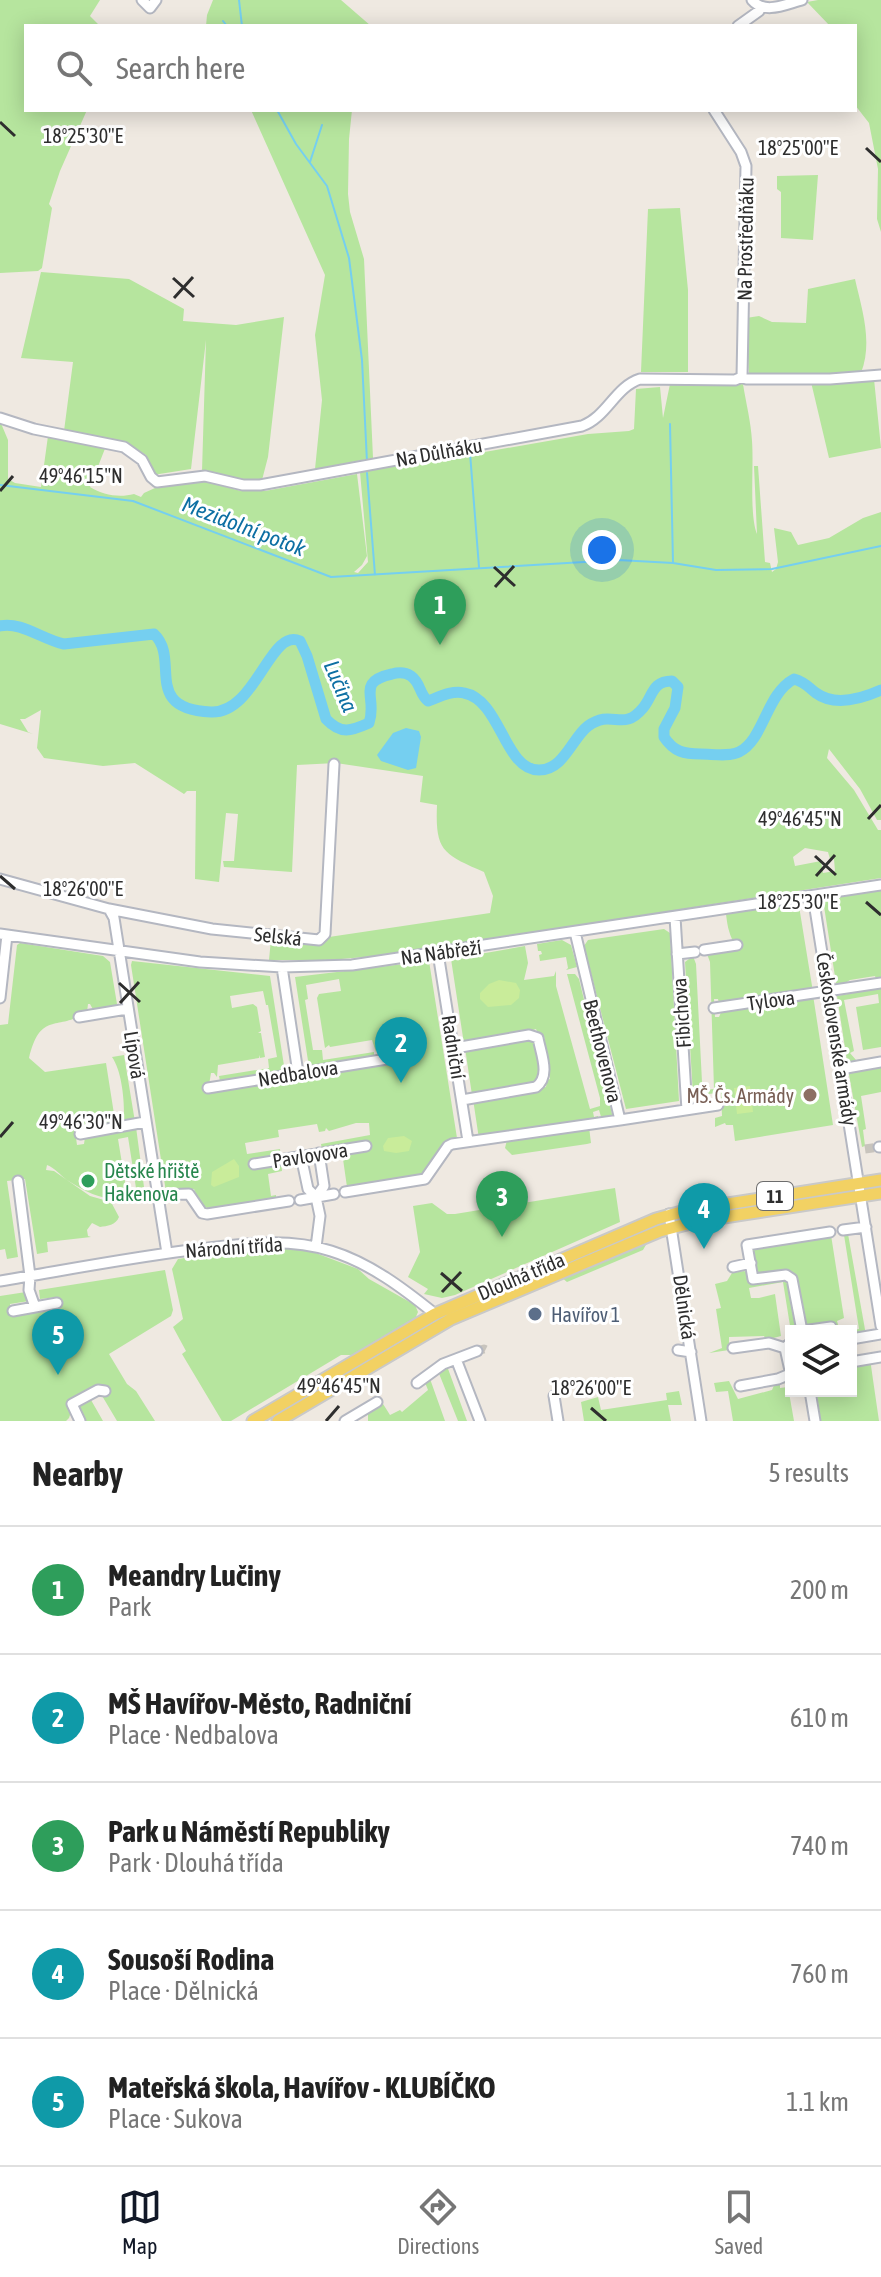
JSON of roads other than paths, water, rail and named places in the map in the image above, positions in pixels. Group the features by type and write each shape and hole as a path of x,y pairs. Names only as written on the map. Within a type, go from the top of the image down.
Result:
{"main road":[{"name":"11","path":"669,1214 881,1180"},
{"name":"11","path":"278,1421 451,1319 673,1227 881,1193"},
{"name":"Dlouhá třída","path":"253,1421 435,1314 669,1214"},
{"name":"Národní třída","path":"435,1314 451,1319"}],"street":[{"path":"142,0 150,8 156,0"},
{"path":"756,4 769,9 802,0"},
{"path":"741,24 759,11 756,4"},
{"name":"Na Prostředňáku","path":"715,112 741,152 746,166 742,377"},
{"name":"Na Důlňáku","path":"0,418 34,429 124,447 142,460 157,482 205,476 243,485 260,485 582,426 598,417 621,390 640,379 830,379 881,375"},
{"name":"Selská","path":"0,879 109,909 212,929 319,940 325,934 334,764"},
{"name":"Na Nábřeží","path":"3,934 200,962 282,967 352,965 881,885"},
{"name":"Československé armády","path":"813,896 841,1069 860,1150 859,1183 879,1296 881,1326"},
{"path":"109,909 114,918 118,952"},
{"name":"Fibichova","path":"675,917 687,1110"},
{"name":"Beethovenova","path":"575,932 620,1120 718,1105"},
{"path":"0,998 3,934"},
{"path":"677,954 737,945"},
{"name":"Lípová","path":"118,952 167,1253"},
{"name":"Radniční","path":"438,953 468,1141"},
{"path":"282,967 298,1073"},
{"name":"Tylova","path":"714,1008 881,983"},
{"path":"79,1017 127,1009"},
{"path":"455,1048 529,1035 538,1038 545,1076 536,1087 462,1100"},
{"name":"Nedbalova","path":"208,1088 387,1059"},
{"path":"841,1069 881,1062"},
{"path":"316,1197 425,1179 448,1146 620,1120"},
{"path":"80,1134 145,1122"},
{"name":"Pavlovova","path":"254,1164 366,1146"},
{"path":"316,1197 324,1186 319,1153"},
{"path":"301,1156 308,1189 316,1197 325,1220 316,1247"},
{"path":"18,1181 30,1276 29,1290 35,1307"},
{"name":"Národní třída","path":"158,1195 189,1194 202,1213 207,1214 316,1197"},
{"name":"Dělnická","path":"669,1214 701,1421"},
{"path":"843,1230 866,1227"},
{"path":"801,1325 792,1279 786,1275 753,1279 747,1245 830,1232"},
{"name":"Národní třída","path":"0,1281 167,1253 250,1243 290,1242 345,1256 374,1271 435,1314"},
{"path":"733,1267 751,1263"},
{"path":"13,1311 57,1303"},
{"path":"857,1338 881,1334"},
{"path":"733,1348 769,1343 785,1345"},
{"name":"Dělnická","path":"678,1350 691,1352"},
{"path":"417,1383 443,1364 477,1351"},
{"path":"857,1361 881,1357"},
{"path":"456,1359 480,1421"},
{"path":"740,1386 785,1376"},
{"path":"78,1420 72,1404 98,1390 105,1391"},
{"path":"554,1396 558,1421"},
{"path":"811,1397 815,1421"},
{"path":"345,1421 377,1402"}],"water":[{"path":"406,728 419,731 421,737 416,768 408,770 381,761 377,755 393,733"}],"waterway":[{"path":"239,0 242,24"},
{"path":"278,112 296,144 327,186 349,258 362,360 367,462"},
{"path":"310,162 322,125"},
{"path":"670,424 673,563"},
{"name":"Mezidolní potok","path":"470,453 479,567"},
{"path":"367,473 375,575"},
{"name":"Mezidolní potok","path":"0,485 133,501 331,577 618,560 673,563 716,570 772,569 881,546"},
{"name":"Lučina","path":"0,626 24,628 64,644 154,634 161,644 169,693 176,702 190,709 211,712 227,709 240,700 280,646 289,640 300,641 326,719 337,728 351,729 369,723 371,686 381,677 404,673 414,679 428,701 455,692 476,698 495,720 518,759 527,767 539,770 555,765 588,726 604,719 623,720 636,715 657,686 665,682 672,681 678,687 675,708 664,729 664,737 680,751 715,755 735,754 747,746 777,695 794,679 831,700 857,699 881,690"}],"tunnel":[{"path":"865,1149 879,1147"},
{"path":"477,1351 488,1351"}],"place":[{"name":"Meandry Lučiny","path":"440,645"},
{"name":"MŠ Havířov-Město, Radniční","path":"401,1083"},
{"name":"MŠ. Čs. Armády","path":"810,1095"},
{"name":"Dětské hřiště Hakenova","path":"88,1181"},
{"name":"Park u Náměstí Republiky","path":"502,1237"},
{"name":"Sousoší Rodina","path":"704,1249"},
{"name":"Havířov 1","path":"535,1314"},
{"name":"Mateřská škola, Havířov - KLUBÍČKO","path":"58,1375"}]}
